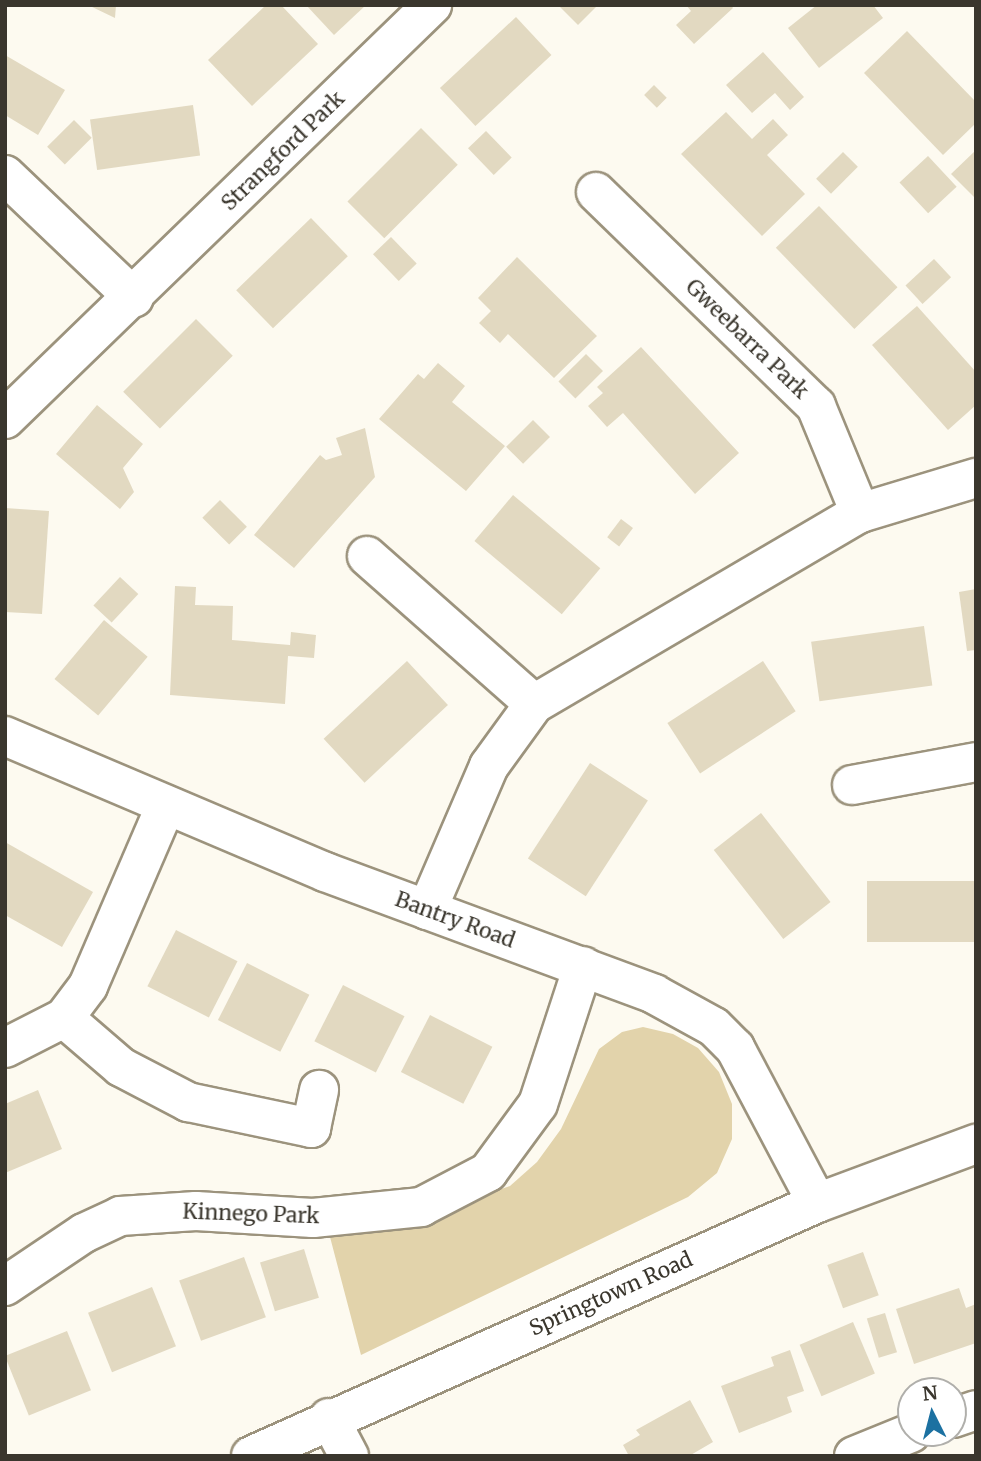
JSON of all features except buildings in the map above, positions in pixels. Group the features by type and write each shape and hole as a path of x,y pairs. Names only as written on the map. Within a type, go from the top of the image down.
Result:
{"street":[{"name":"Strangford Park","path":"5,419 135,298 432,5"},
{"path":"5,175 135,298"},
{"name":"Gweebarra Park","path":"596,192 816,406 860,513"},
{"path":"427,910 489,766 534,704 860,513 976,478"},
{"path":"367,556 534,704"},
{"name":"Bantry Road","path":"5,736 166,805 427,910 583,966 654,995 714,1027 736,1048 817,1203"},
{"path":"852,785 976,762"},
{"path":"5,1048 64,1018 88,986 120,920 166,805"},
{"name":"Kinnego Park","path":"5,1286 84,1233 120,1216 195,1211 313,1219 421,1207 488,1172 538,1104 583,966"},
{"path":"64,1018 121,1067 188,1102 311,1128 319,1090"},
{"name":"Springtown Road","path":"251,1456 329,1418 817,1203 976,1144"},
{"path":"329,1418 349,1456"},
{"path":"854,1456 897,1439"}],"shaded area":[{"path":"643,1027 673,1034 698,1048 719,1072 732,1104 732,1139 717,1173 688,1197 361,1355 330,1237 375,1232 510,1186 537,1162 561,1129 599,1049 622,1032"}]}
